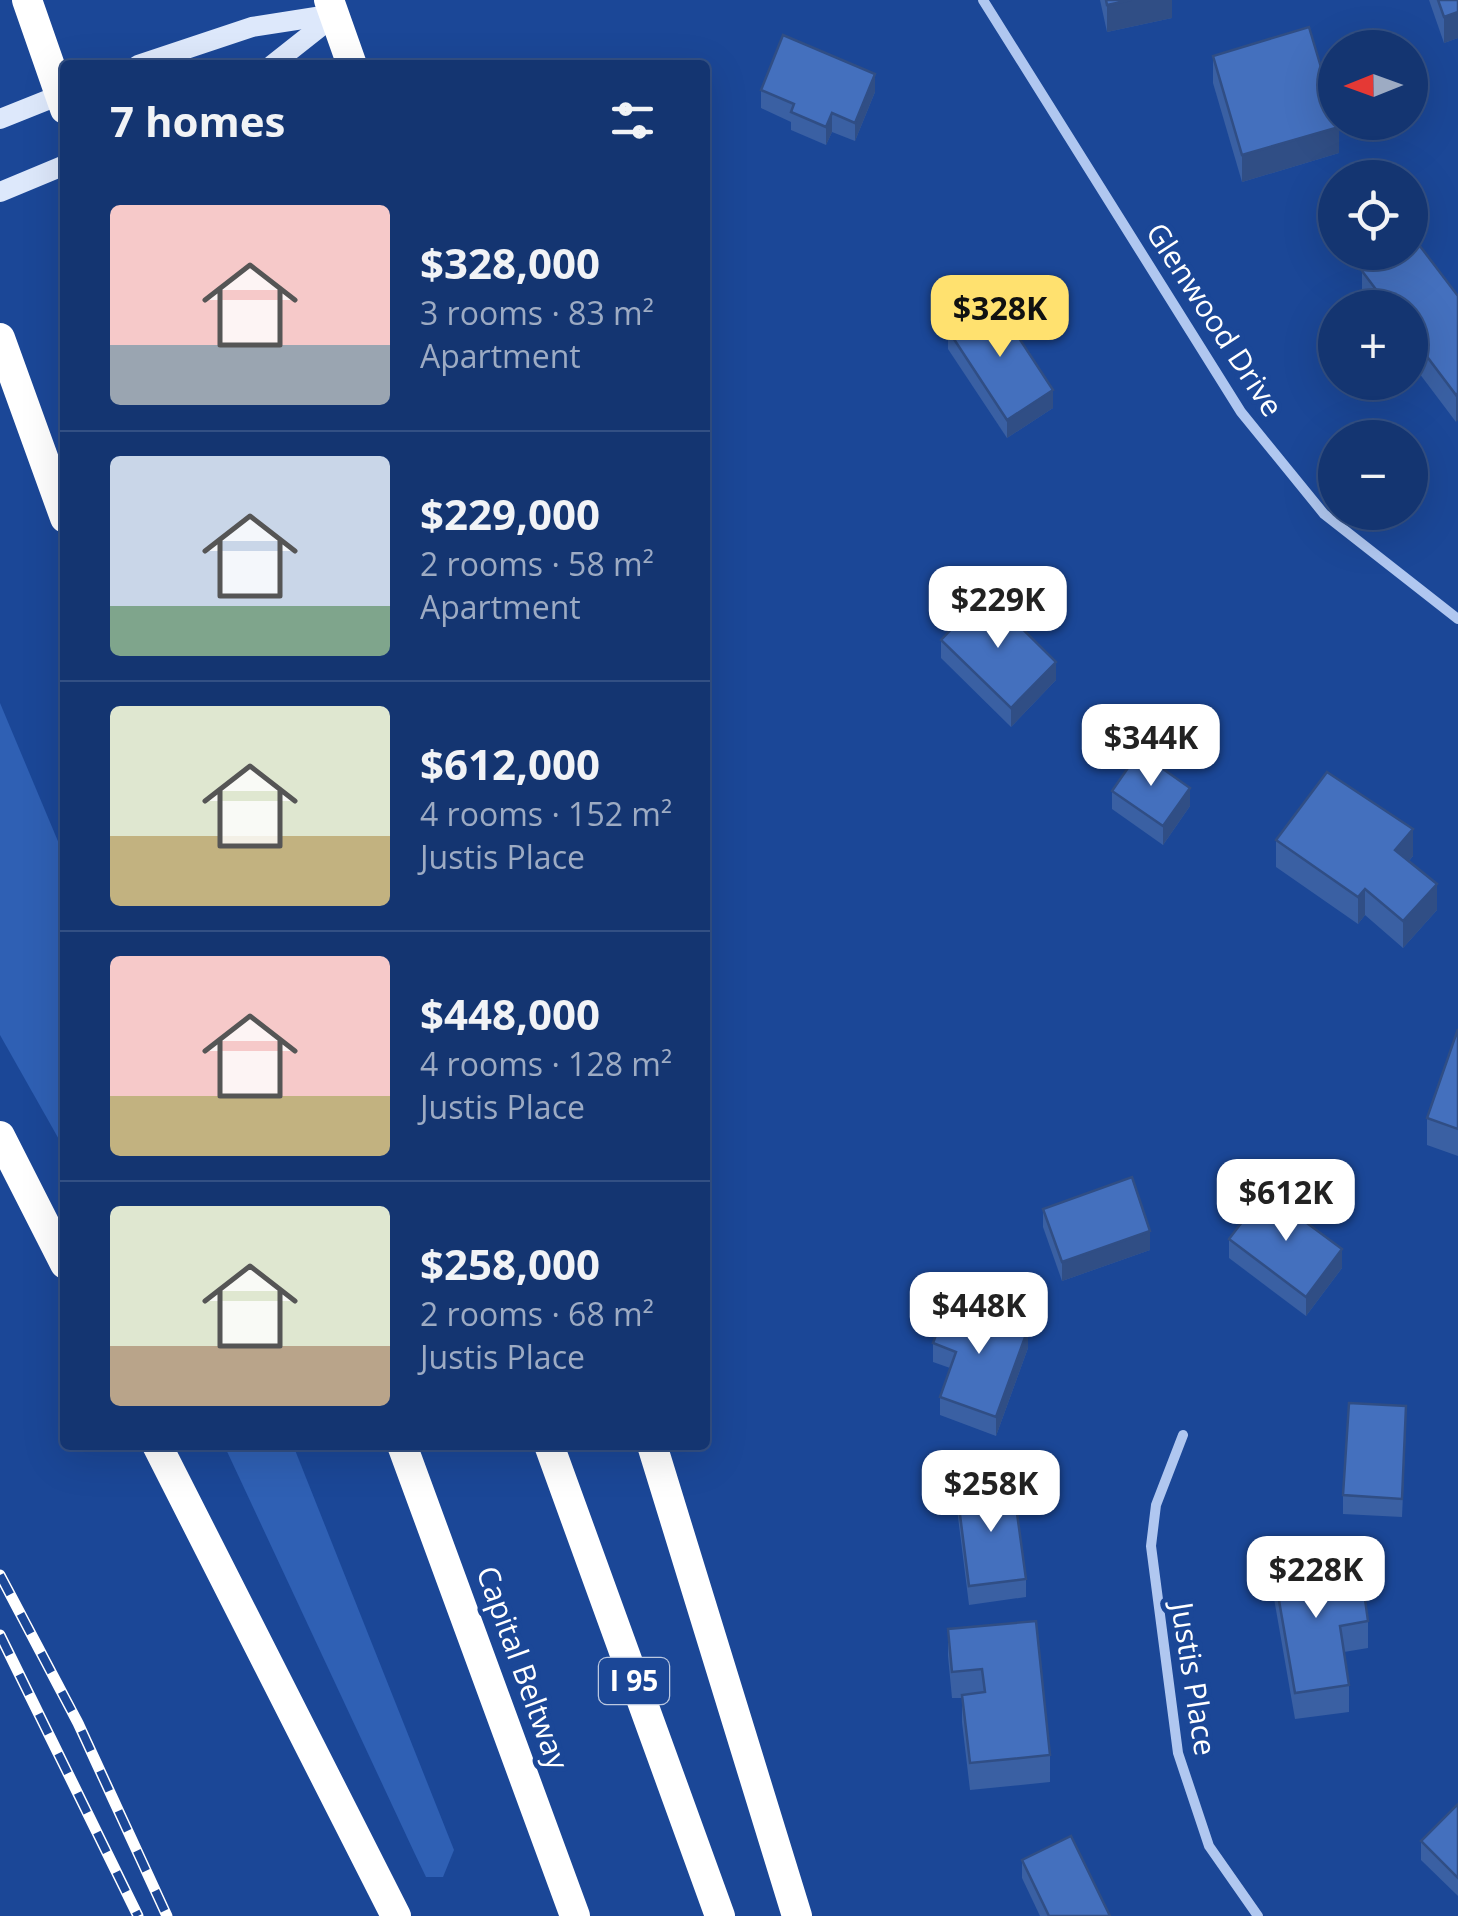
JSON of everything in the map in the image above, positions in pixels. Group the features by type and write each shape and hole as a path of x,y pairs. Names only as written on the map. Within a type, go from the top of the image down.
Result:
{"highway":[{"path":"27,0 60,95"},
{"path":"332,7 350,60"},
{"path":"0,338 60,504"},
{"path":"0,1136 60,1254"},
{"path":"160,1450 396,1916"},
{"name":"Capital Beltway","path":"404,1450 575,1916"},
{"name":"I 95","path":"550,1450 720,1916"},
{"path":"654,1450 797,1916"}],"main road":[{"path":"153,60 252,27 332,7"},
{"path":"277,60 332,7"},
{"path":"0,119 60,96"},
{"path":"0,192 60,167"}],"street":[{"name":"Glenwood Drive","path":"983,0 1240,412 1284,470 1364,549 1458,620"},
{"name":"Justis Place","path":"1183,1435 1156,1505 1151,1546 1178,1753 1209,1846 1258,1916"}],"shaded area":[{"path":"0,703 60,846 60,1141 0,1035"},
{"path":"226,1450 295,1450 454,1850 443,1877 426,1877"}],"building":[{"path":"1438,0 1458,0 1458,12 1444,17"},
{"path":"1309,27 1318,57 1318,133 1242,155 1213,56"},
{"path":"783,35 875,74 855,123 832,113 826,127 791,112 794,104 761,90"},
{"path":"1428,257 1458,296 1456,395 1428,358 1428,290 1376,290 1362,271 1428,270"},
{"path":"994,300 1053,390 1007,420 948,330"},
{"path":"986,593 1056,662 1011,708 941,640"},
{"path":"1139,752 1190,788 1163,826 1112,791"},
{"path":"1327,772 1413,829 1395,850 1437,884 1403,921 1365,889 1358,897 1276,840"},
{"path":"1458,1029 1458,1129 1427,1118"},
{"path":"1132,1177 1150,1231 1062,1262 1043,1209"},
{"path":"1265,1192 1342,1249 1306,1297 1229,1239"},
{"path":"949,1300 1028,1329 996,1417 940,1397 956,1352 933,1343"},
{"path":"1349,1403 1406,1406 1402,1499 1343,1495"},
{"path":"1013,1484 1026,1579 969,1586 957,1491"},
{"path":"1326,1553 1331,1589 1363,1585 1368,1621 1340,1626 1349,1685 1295,1693 1272,1560"},
{"path":"1036,1621 1050,1755 970,1763 962,1695 985,1692 982,1669 952,1672 948,1629"},
{"path":"1458,1804 1458,1878 1421,1841"},
{"path":"1071,1836 1110,1916 1049,1916 1022,1860"}],"railway":[{"path":"0,1575 78,1723 167,1916"},
{"path":"0,1635 138,1916"}]}
